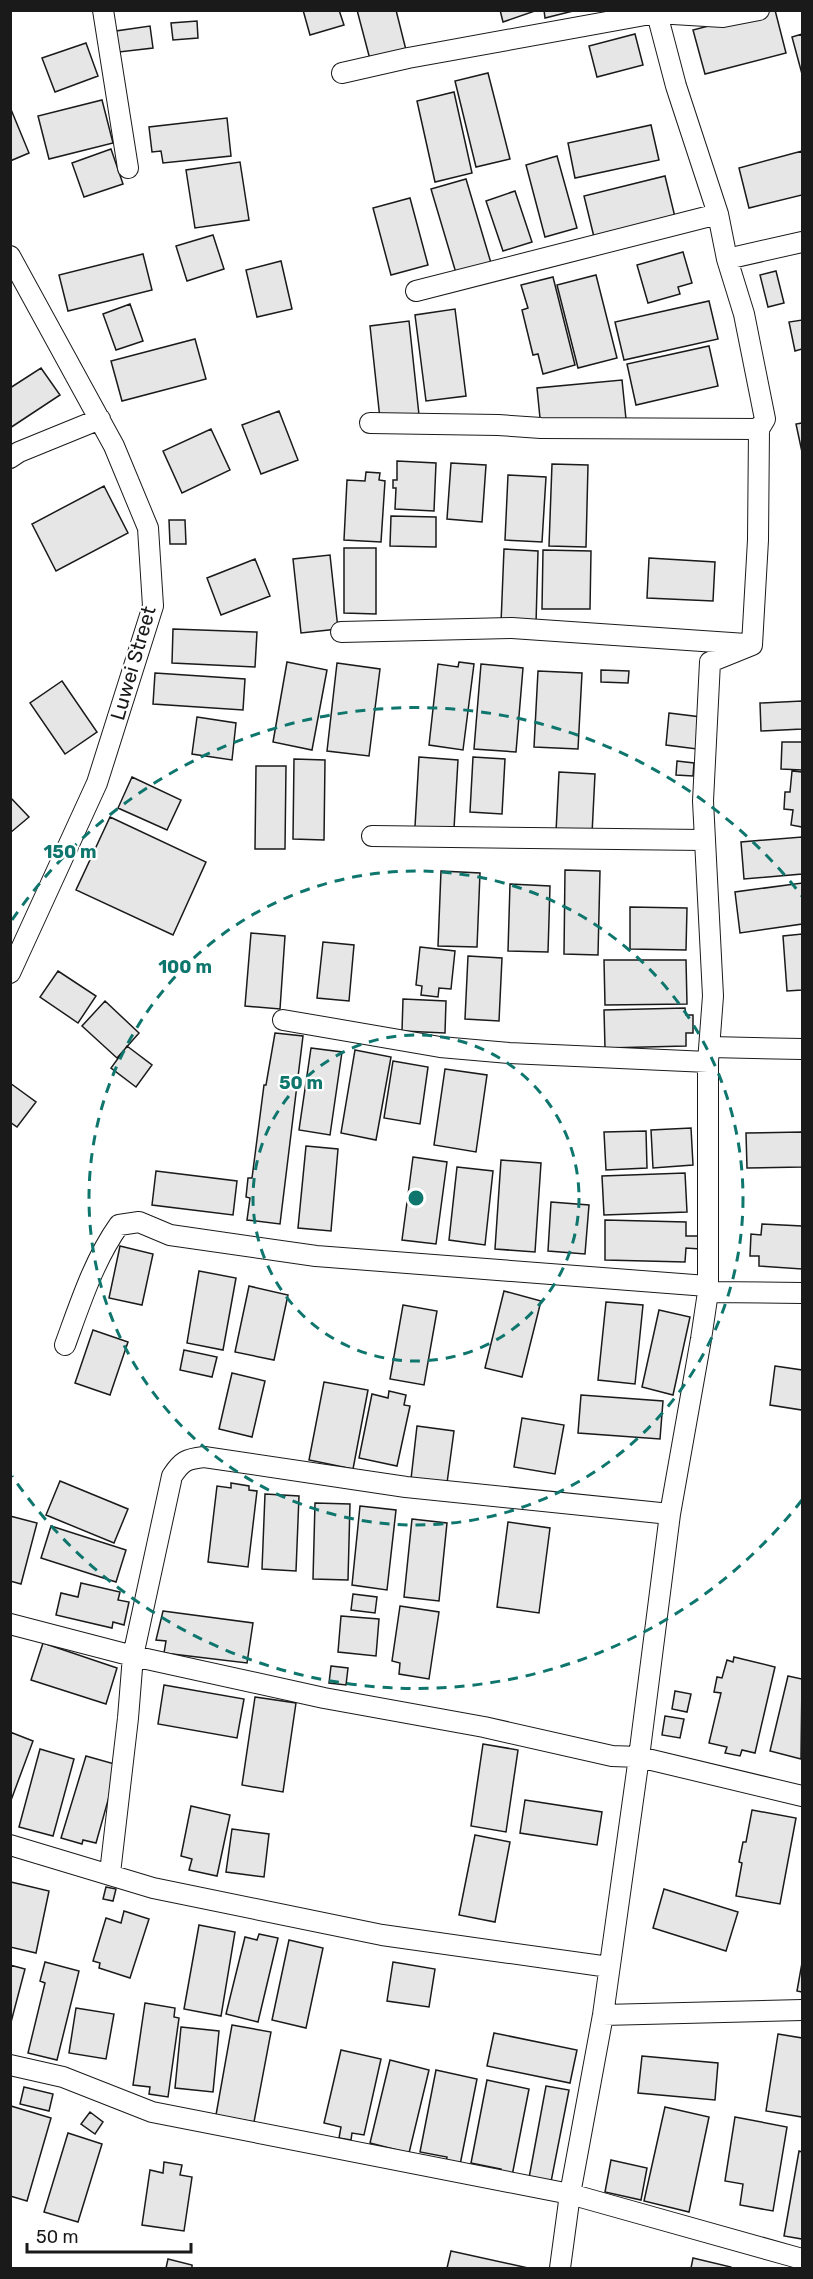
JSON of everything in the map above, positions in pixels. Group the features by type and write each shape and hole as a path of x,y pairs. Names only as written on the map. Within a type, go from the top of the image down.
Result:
{"street":[{"path":"103,10 128,168"},
{"path":"342,73 408,58 656,12 723,16 759,10"},
{"path":"656,12 676,86 718,214 727,259 744,314 765,419 759,429 758,540 752,645"},
{"path":"416,291 718,214"},
{"path":"727,259 802,242"},
{"name":"Luwei Street","path":"10,256 100,418 148,528 153,606 97,783 10,973"},
{"path":"10,458 19,452 100,418"},
{"path":"370,423 541,428 759,429"},
{"path":"341,632 512,628 752,645"},
{"path":"560,2268 570,2194 603,2014 670,1514 708,1289 710,1054 713,996 703,840 703,801 710,662 752,645"},
{"path":"372,836 703,840"},
{"path":"283,1020 440,1047 509,1053 710,1054 802,1049"},
{"path":"65,1345 85,1292 110,1238 119,1225 139,1222 170,1235 316,1257 708,1289 802,1293"},
{"path":"110,1873 133,1656 172,1476 181,1463 192,1458 204,1457 406,1487 670,1514"},
{"path":"10,1624 133,1656 324,1698 484,1727 612,1756 639,1757 802,1796"},
{"path":"10,1845 96,1872 110,1873 153,1888 382,1935 609,1967"},
{"path":"603,2014 802,2010"},
{"path":"10,2065 63,2077 152,2112 570,2194 802,2259"}],"building":[{"path":"303,10 339,10 344,25 310,35"},
{"path":"357,10 396,10 408,58 372,67"},
{"path":"500,10 534,10 535,11 503,22"},
{"path":"544,10 577,10 545,18"},
{"path":"775,10 786,53 705,74 693,30"},
{"path":"197,21 198,38 173,40 171,23"},
{"path":"150,26 153,48 119,52 116,31"},
{"path":"635,34 643,65 597,77 589,46"},
{"path":"802,34 802,74 792,37"},
{"path":"86,43 98,76 55,92 42,58"},
{"path":"488,73 510,159 476,167 455,81"},
{"path":"454,92 472,173 435,182 417,101"},
{"path":"102,100 113,143 49,159 38,116"},
{"path":"10,107 29,153 10,161"},
{"path":"227,118 231,156 163,163 161,151 152,152 149,127"},
{"path":"651,125 659,160 575,178 568,143"},
{"path":"111,149 123,184 84,197 72,163"},
{"path":"802,151 802,195 749,208 739,168"},
{"path":"557,156 577,228 545,237 526,165"},
{"path":"240,162 249,220 195,228 186,170"},
{"path":"665,176 675,217 594,237 584,196"},
{"path":"466,179 491,263 456,273 431,189"},
{"path":"515,191 532,242 503,251 486,201"},
{"path":"410,198 428,265 391,275 373,208"},
{"path":"213,235 224,269 187,281 176,246"},
{"path":"683,252 692,283 678,287 680,294 648,303 637,265"},
{"path":"143,254 152,290 68,311 59,275"},
{"path":"281,261 292,309 257,317 246,270"},
{"path":"776,271 784,303 768,307 760,275"},
{"path":"596,275 617,358 578,368 557,285"},
{"path":"553,277 575,365 543,374 538,354 533,355 522,310 528,308 521,285"},
{"path":"709,301 718,339 624,360 615,322"},
{"path":"130,304 143,341 116,350 103,314"},
{"path":"455,309 466,396 426,401 415,315"},
{"path":"802,320 802,349 795,351 789,322"},
{"path":"409,321 419,415 380,419 370,326"},
{"path":"195,339 206,379 122,401 111,361"},
{"path":"709,346 718,386 636,405 627,364"},
{"path":"41,368 60,395 10,428 10,388"},
{"path":"622,380 626,419 541,428 537,388"},
{"path":"279,411 298,460 261,474 242,425"},
{"path":"802,423 802,452 796,424"},
{"path":"211,429 230,470 182,493 163,451"},
{"path":"397,461 436,463 434,511 395,509 396,488 393,488 393,480 397,480"},
{"path":"451,463 486,465 482,522 447,519"},
{"path":"552,464 588,465 586,547 549,546"},
{"path":"366,472 380,473 379,480 385,481 381,542 344,540 347,480 365,481"},
{"path":"508,475 546,477 542,542 505,540"},
{"path":"104,486 128,533 56,571 32,524"},
{"path":"391,516 436,517 436,547 390,546"},
{"path":"169,520 185,520 186,544 170,544"},
{"path":"344,548 376,548 376,614 344,613"},
{"path":"504,549 538,551 536,624 501,623"},
{"path":"543,550 591,551 590,609 542,609"},
{"path":"330,555 338,629 301,633 293,559"},
{"path":"649,558 715,562 713,601 647,598"},
{"path":"255,559 270,596 221,615 207,578"},
{"path":"173,629 257,632 255,667 172,663"},
{"path":"287,662 327,670 312,750 273,742"},
{"path":"459,662 474,664 463,750 429,745 438,664 458,667"},
{"path":"337,663 380,669 369,756 327,751"},
{"path":"481,664 523,668 516,752 474,749"},
{"path":"601,670 629,671 628,683 601,682"},
{"path":"538,671 582,673 578,749 534,747"},
{"path":"155,673 245,679 243,710 153,704"},
{"path":"62,681 97,732 65,754 30,703"},
{"path":"802,701 802,729 761,731 760,703"},
{"path":"669,713 701,717 697,749 666,745"},
{"path":"197,717 236,723 232,760 192,754"},
{"path":"782,742 802,742 802,770 781,769"},
{"path":"419,757 458,760 453,846 414,844"},
{"path":"473,757 505,759 502,814 470,812"},
{"path":"294,759 325,760 324,840 293,839"},
{"path":"677,761 694,763 693,776 676,775"},
{"path":"256,766 286,766 285,849 255,849"},
{"path":"792,771 802,772 802,827 791,825 793,810 784,809 785,792 790,792"},
{"path":"559,772 595,774 592,834 556,832"},
{"path":"132,777 181,800 167,830 118,808"},
{"path":"10,797 29,817 10,833"},
{"path":"110,817 206,862 173,935 76,890"},
{"path":"802,837 802,874 744,879 741,842"},
{"path":"565,870 600,871 598,955 564,954"},
{"path":"441,871 480,873 477,947 438,946"},
{"path":"802,883 802,924 740,933 735,892"},
{"path":"510,884 550,886 548,952 508,951"},
{"path":"630,907 687,908 686,950 630,949"},
{"path":"251,933 285,936 280,1009 245,1006"},
{"path":"802,934 802,990 787,991 783,936"},
{"path":"323,942 354,945 349,1001 317,998"},
{"path":"420,947 455,951 451,989 439,988 438,997 421,995 422,986 416,985"},
{"path":"468,956 502,958 499,1021 465,1019"},
{"path":"604,960 686,960 687,1004 605,1005"},
{"path":"58,971 96,996 78,1023 40,997"},
{"path":"403,999 446,1001 445,1033 402,1031"},
{"path":"105,1001 139,1033 117,1058 82,1026"},
{"path":"685,1008 686,1015 693,1015 693,1033 686,1033 686,1046 605,1048 604,1010"},
{"path":"275,1033 303,1036 280,1224 247,1220 250,1198 246,1197 248,1178 252,1178 264,1085 266,1085"},
{"path":"127,1046 152,1065 136,1087 111,1068"},
{"path":"311,1048 342,1052 330,1135 299,1130"},
{"path":"355,1050 391,1057 376,1140 341,1133"},
{"path":"393,1061 428,1067 420,1124 384,1118"},
{"path":"445,1069 487,1075 476,1152 434,1145"},
{"path":"10,1083 36,1102 17,1127 10,1122"},
{"path":"691,1128 693,1165 653,1168 651,1130"},
{"path":"646,1131 647,1168 606,1170 604,1132"},
{"path":"802,1132 802,1167 747,1168 746,1133"},
{"path":"306,1146 338,1149 331,1231 298,1228"},
{"path":"413,1157 447,1162 436,1244 402,1240"},
{"path":"501,1160 541,1163 535,1252 495,1249"},
{"path":"457,1167 493,1171 485,1245 449,1240"},
{"path":"156,1171 237,1181 233,1215 152,1205"},
{"path":"685,1173 687,1212 604,1215 602,1176"},
{"path":"551,1202 589,1205 585,1254 548,1251"},
{"path":"605,1220 686,1222 686,1236 701,1236 700,1249 686,1248 685,1262 605,1260"},
{"path":"762,1224 802,1226 802,1269 759,1266 759,1256 750,1256 751,1234 761,1235"},
{"path":"120,1246 153,1254 142,1305 109,1298"},
{"path":"199,1271 236,1278 223,1350 187,1343"},
{"path":"249,1286 288,1295 274,1360 235,1352"},
{"path":"504,1291 541,1301 522,1377 485,1368"},
{"path":"606,1302 643,1305 635,1384 598,1380"},
{"path":"403,1305 437,1311 424,1385 390,1379"},
{"path":"659,1310 690,1317 673,1395 642,1387"},
{"path":"93,1330 128,1342 110,1395 75,1383"},
{"path":"184,1350 217,1357 212,1377 180,1370"},
{"path":"775,1366 802,1370 802,1410 770,1405"},
{"path":"232,1373 265,1381 252,1437 219,1429"},
{"path":"324,1382 368,1390 353,1469 309,1460"},
{"path":"389,1391 406,1395 404,1405 410,1406 397,1466 359,1458 372,1394 388,1398"},
{"path":"581,1395 663,1401 660,1439 578,1433"},
{"path":"522,1418 564,1425 555,1474 514,1467"},
{"path":"417,1426 454,1431 447,1483 411,1479"},
{"path":"60,1481 128,1509 114,1543 46,1515"},
{"path":"231,1483 249,1486 249,1490 257,1491 248,1567 208,1562 217,1486 231,1488"},
{"path":"265,1494 299,1496 296,1571 262,1569"},
{"path":"315,1503 350,1504 348,1580 313,1579"},
{"path":"360,1506 396,1510 387,1590 352,1585"},
{"path":"10,1516 37,1523 21,1584 10,1581"},
{"path":"412,1519 447,1523 439,1601 404,1597"},
{"path":"508,1522 550,1528 539,1613 497,1607"},
{"path":"51,1526 126,1550 116,1582 41,1558"},
{"path":"81,1583 120,1592 118,1600 129,1602 124,1625 113,1622 112,1628 56,1615 61,1593 78,1597"},
{"path":"353,1594 377,1597 375,1613 351,1610"},
{"path":"400,1606 439,1612 429,1679 399,1674 400,1663 392,1661"},
{"path":"163,1611 253,1623 247,1663 164,1653 166,1641 156,1640"},
{"path":"341,1616 379,1619 376,1656 338,1652"},
{"path":"43,1643 117,1668 106,1704 31,1680"},
{"path":"734,1657 775,1667 755,1753 742,1750 740,1756 725,1753 727,1747 709,1743 721,1693 714,1692 717,1677 722,1678 727,1660 733,1662"},
{"path":"331,1666 348,1668 346,1685 329,1683"},
{"path":"788,1676 802,1679 801,1759 770,1751"},
{"path":"164,1685 244,1699 237,1738 158,1724"},
{"path":"675,1691 691,1694 687,1712 672,1709"},
{"path":"255,1697 296,1703 283,1792 242,1785"},
{"path":"665,1716 684,1719 680,1738 662,1735"},
{"path":"10,1732 33,1741 10,1803"},
{"path":"483,1744 518,1750 506,1832 471,1826"},
{"path":"40,1749 74,1759 53,1836 19,1827"},
{"path":"86,1756 118,1765 96,1843 83,1840 82,1844 61,1838"},
{"path":"525,1800 602,1812 597,1845 520,1833"},
{"path":"191,1806 230,1815 217,1876 189,1870 192,1859 181,1856"},
{"path":"752,1810 796,1818 780,1904 736,1896 742,1863 739,1862 743,1842 746,1842"},
{"path":"232,1829 269,1834 264,1877 226,1872"},
{"path":"475,1835 510,1842 495,1922 459,1915"},
{"path":"11,1882 49,1891 36,1953 10,1947"},
{"path":"106,1887 116,1889 113,1901 103,1899"},
{"path":"664,1889 738,1912 726,1951 653,1928"},
{"path":"124,1911 149,1919 130,1978 99,1968 100,1963 93,1961 106,1918 121,1923"},
{"path":"199,1925 235,1932 221,2016 184,2009"},
{"path":"259,1934 278,1938 258,2022 226,2014 245,1937 257,1940"},
{"path":"289,1940 323,1948 306,2028 272,2020"},
{"path":"45,1962 79,1971 57,2060 28,2053 45,1983 40,1981"},
{"path":"393,1962 435,1969 429,2007 387,2001"},
{"path":"802,1963 802,1992 797,1991"},
{"path":"10,1965 25,1969 10,2026"},
{"path":"145,2003 175,2008 174,2017 179,2018 168,2097 149,2094 150,2087 133,2085"},
{"path":"76,2008 114,2014 106,2059 69,2053"},
{"path":"232,2025 271,2032 254,2122 216,2115"},
{"path":"181,2027 219,2031 213,2092 175,2088"},
{"path":"494,2033 577,2050 570,2083 487,2066"},
{"path":"778,2034 802,2038 802,2117 766,2111"},
{"path":"341,2050 381,2059 364,2135 352,2133 351,2140 339,2138 341,2127 324,2123"},
{"path":"642,2056 718,2063 715,2100 638,2093"},
{"path":"390,2060 429,2070 409,2153 370,2143"},
{"path":"436,2070 477,2079 460,2165 446,2162 447,2157 420,2152"},
{"path":"487,2080 529,2089 512,2176 500,2173 501,2169 471,2163"},
{"path":"546,2086 569,2090 551,2182 529,2178"},
{"path":"24,2087 53,2094 49,2111 20,2104"},
{"path":"11,2106 51,2118 27,2201 10,2196"},
{"path":"665,2107 709,2117 689,2212 644,2201"},
{"path":"90,2112 103,2122 95,2134 81,2124"},
{"path":"735,2117 787,2127 773,2211 740,2205 743,2184 725,2181"},
{"path":"68,2133 102,2144 78,2222 44,2212"},
{"path":"799,2151 802,2152 802,2239 784,2236"},
{"path":"611,2160 647,2168 641,2200 605,2192"},
{"path":"164,2162 182,2165 180,2175 192,2177 184,2231 142,2225 150,2170 163,2173"},
{"path":"451,2251 528,2268 447,2268"},
{"path":"693,2258 731,2267 731,2268 691,2268"},
{"path":"168,2259 192,2265 192,2268 166,2268"}]}
